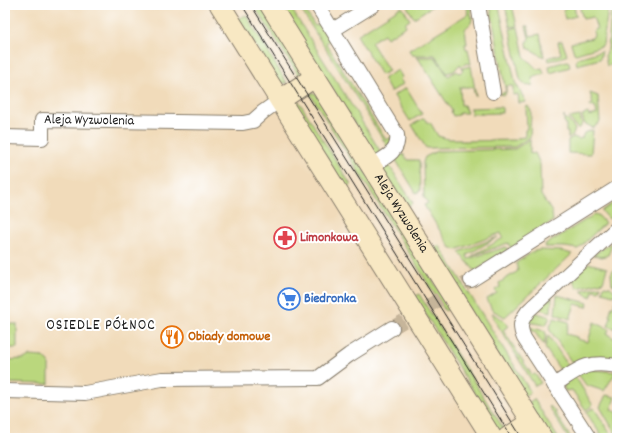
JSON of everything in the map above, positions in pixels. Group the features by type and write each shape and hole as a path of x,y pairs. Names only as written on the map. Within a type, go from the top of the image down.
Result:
{"main road":[{"path":"220,5 492,438"},
{"name":"Aleja Wyzwolenia","path":"270,5 537,430 507,438"},
{"path":"280,100 315,76"}],"street":[{"path":"317,5 397,135 398,140 394,151 371,166"},
{"path":"332,30 373,5"},
{"path":"478,5 493,92"},
{"name":"Aleja Wyzwolenia","path":"5,137 42,138 42,120 243,123 253,121 280,100"},
{"path":"471,280 617,188"},
{"path":"589,438 524,338 520,328 522,319 528,311 617,228"},
{"path":"5,392 85,393 162,379 318,378 392,328"},
{"path":"554,385 592,363 603,363 617,366"}],"green space":[{"path":"261,5 301,71 299,76 256,9"},
{"path":"279,5 289,5 382,154 376,157"},
{"path":"298,5 302,5 315,26 320,24 325,25 331,39 326,43 386,140 392,137 389,149"},
{"path":"406,5 434,5 414,18"},
{"path":"465,5 470,5 472,19 471,23 465,29 467,44 465,44 466,49 468,49 471,64 468,63 461,66 460,64 454,71 447,73 435,55 412,55 409,50 468,14 468,10"},
{"path":"490,5 499,6 515,82 526,102 519,103 518,94 513,95 513,86 506,86 506,92"},
{"path":"505,5 512,5 517,26 510,27"},
{"path":"568,6 574,6 576,16 565,19 563,10"},
{"path":"582,6 608,8 602,46 576,54 574,53 571,43 592,38 594,35 593,31 597,29 593,17 583,19 580,9"},
{"path":"401,7 410,20 405,23 406,26 387,38 384,34 371,42 389,71 381,75 357,35"},
{"path":"614,7 617,7 617,63 607,66 605,56 608,50 611,10"},
{"path":"246,15 287,83 279,81 238,19"},
{"path":"526,26 528,26 530,36 540,34 544,57 528,48 527,43 529,38"},
{"path":"518,27 524,56 537,69 542,68 544,74 532,78 533,85 526,86 520,79 510,29"},
{"path":"562,41 567,55 549,61 548,58 561,54 558,42"},
{"path":"602,51 600,59 577,65 577,58"},
{"path":"416,57 435,57 448,76 457,71 459,73 463,71 462,68 471,66 476,96 473,87 460,87 461,105 464,105 467,113 459,113 459,115 453,116 452,111"},
{"path":"567,61 569,62 570,67 550,73 549,66"},
{"path":"398,70 402,77 400,79 403,84 390,91 384,78"},
{"path":"406,88 422,114 410,121 394,96"},
{"path":"309,92 317,94 450,308 445,311"},
{"path":"506,92 505,95 498,94"},
{"path":"590,93 598,96 600,122 593,128 584,123 582,115 588,113 589,116 597,114 595,106 591,107 590,105 593,104"},
{"path":"298,100 351,185 346,189 297,109"},
{"path":"528,106 531,111 530,137 515,147 426,148 412,125 424,118 428,123 430,122 438,136 448,139 460,139 460,141 516,140 517,138 525,137 525,130 527,129 526,107"},
{"path":"471,108 502,108 502,113 471,114"},
{"path":"564,116 575,129 573,135 568,138 566,123 564,122"},
{"path":"580,116 582,124 580,128 577,128 569,118"},
{"path":"593,130 591,154 568,153 568,140 573,137 579,139 582,138 584,133"},
{"path":"530,139 530,153 535,153 540,164 541,195 552,212 553,221 511,248 508,243 472,256 503,238 501,233 456,250 450,247 424,205 428,203 424,197 423,162 425,157 437,151 515,149"},
{"path":"403,154 408,160 419,160 420,191 416,193 394,157"},
{"path":"387,162 413,203 410,206 401,198 385,176 383,165"},
{"path":"617,200 617,212 609,219 602,211"},
{"path":"595,214 598,215 605,223 578,249 565,247 545,247 545,245"},
{"path":"498,237 467,255 468,259 506,247 508,250 475,271 459,252"},
{"path":"611,243 611,248 608,255 602,257 593,255"},
{"path":"439,245 530,391 530,393 524,397 448,277 435,248"},
{"path":"534,251 562,251 572,254 505,317 492,310 487,299 497,293 495,290 500,287 499,283 518,271 516,263"},
{"path":"588,263 607,268 603,282 577,288 572,278"},
{"path":"617,269 617,286 612,284 611,274 613,270"},
{"path":"601,286 599,291 593,290 591,297 582,292 582,290"},
{"path":"604,286 610,287 617,293 617,296 602,292"},
{"path":"419,294 505,431 500,434 415,297"},
{"path":"557,295 588,303 587,307 575,304 570,319 555,314"},
{"path":"552,296 551,312 537,308"},
{"path":"617,296 617,329 608,326 612,306 614,306"},
{"path":"534,312 550,317 546,325 526,322"},
{"path":"492,313 502,319 509,326 503,330 532,375 535,374 541,383 535,386 494,319"},
{"path":"554,318 569,322 566,334 588,342 594,322 609,329 607,334 617,340 617,355 614,362 575,367 549,329"},
{"path":"5,324 17,324 17,348 5,348"},
{"path":"525,326 545,331 546,334 544,345 534,331 526,330"},
{"path":"548,335 571,370 554,376 561,371 545,348"},
{"path":"29,356 43,357 49,362 49,384 5,383 5,360 24,359"},
{"path":"586,369 616,372 604,391 586,385 578,374"},
{"path":"575,376 592,404 592,406 586,410 572,390 565,391 563,384"},
{"path":"606,395 615,397 611,410 617,412 617,436 600,407"},
{"path":"534,399 558,438 549,438 528,403"},
{"path":"550,406 556,412 555,413 571,438 568,438 549,407"},
{"path":"594,408 613,438 596,438 601,435 586,412"}],"tunnel":[{"path":"392,328 471,280"}],"tram line":[{"path":"242,5 512,438"},
{"path":"251,5 522,438"}],"place":[{"name":"Limonkowa","path":"285,238"},
{"name":"Biedronka","path":"289,299"},
{"name":"Obiady domowe","path":"172,337"}],"district":[{"name":"OSIEDLE PÓŁNOC","path":"101,326"}]}
